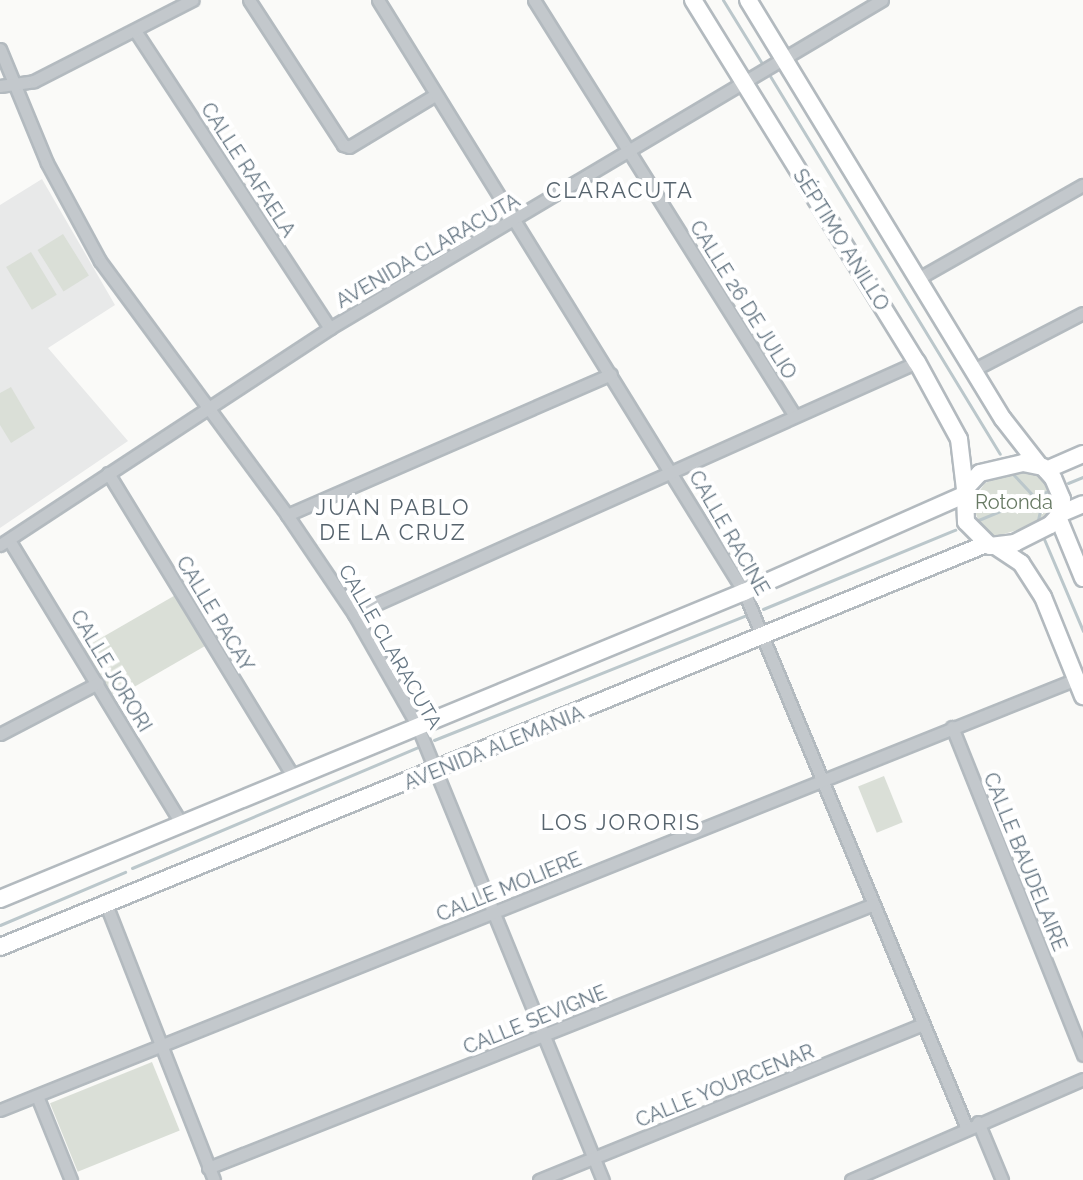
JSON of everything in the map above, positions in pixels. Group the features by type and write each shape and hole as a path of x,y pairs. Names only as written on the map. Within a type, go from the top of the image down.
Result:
{"main road":[{"name":"SÉPTIMO ANILLO","path":"693,0 753,80 917,362 959,439 964,492"},
{"path":"748,0 779,63 919,278 973,370 1061,496 1059,515 1083,578"},
{"path":"0,899 292,774 744,592 964,492 982,472 1025,463 1042,468 1083,454"},
{"path":"964,492 966,522 992,546 1021,563 1043,597 1083,696"},
{"path":"992,546 1015,543 1083,504"},
{"name":"AVENIDA ALEMANIA","path":"0,947 107,907 992,546"}],"street":[{"path":"0,86 34,81 136,32 192,0"},
{"path":"249,0 343,145 349,147 435,95"},
{"name":"CALLE RACINE","path":"378,0 671,469 744,592 766,636 966,1126"},
{"name":"CALLE 26 DE JULIO","path":"534,0 794,415"},
{"name":"AVENIDA CLARACUTA","path":"5,542 330,328 516,221 882,0"},
{"name":"CALLE RAFAELA","path":"136,32 330,328"},
{"name":"CALLE CLARACUTA","path":"0,49 47,163 100,261 140,320 209,405 287,515 354,614 417,725 497,911 603,1180"},
{"path":"919,278 1083,185"},
{"path":"973,370 1083,313"},
{"path":"354,614 671,469 917,362"},
{"path":"287,515 611,374"},
{"name":"CALLE PACAY","path":"108,473 292,774"},
{"name":"CALLE JORORI","path":"5,542 98,683 180,821"},
{"name":"CALLE MOLIERE","path":"0,1110 1076,679"},
{"path":"0,734 98,683"},
{"name":"CALLE BAUDELAIRE","path":"952,727 1083,1055"},
{"name":"CALLE SEVIGNE","path":"208,1168 874,904"},
{"path":"107,907 214,1180"},
{"name":"CALLE YOURCENAR","path":"539,1180 924,1024"},
{"path":"851,1180 966,1126 1083,1079"},
{"path":"37,1096 71,1180"},
{"path":"978,1122 1002,1180"}],"shaded area":[{"path":"42,179 115,305 48,348 128,441 0,528 0,205"}],"green space":[{"path":"63,234 89,276 64,291 38,250"},
{"path":"31,252 57,295 32,310 6,267"},
{"path":"11,387 35,428 11,443 0,425 0,393"},
{"name":"Rotonda","path":"1017,469 1040,474 1054,493 1054,508 1043,522 994,537 980,526 972,502 985,483"},
{"path":"179,593 208,644 112,700 83,648"},
{"path":"884,776 903,822 877,833 858,786"},
{"path":"152,1062 180,1131 78,1172 50,1103"}],"waterway":[{"path":"723,0 763,65"},
{"path":"767,71 1000,454"},
{"path":"1012,473 1034,497"},
{"path":"1068,483 1083,477"},
{"path":"976,521 1046,492"},
{"path":"1037,524 1044,494"},
{"path":"763,609 955,530"},
{"path":"1044,539 1083,631"},
{"path":"434,740 747,615"},
{"path":"132,868 419,747"},
{"path":"0,925 125,872"}],"district":[{"name":"CLARACUTA","path":"620,191"},
{"name":"JUAN PABLO DE LA CRUZ","path":"393,520"},
{"name":"LOS JORORIS","path":"621,823"}]}
